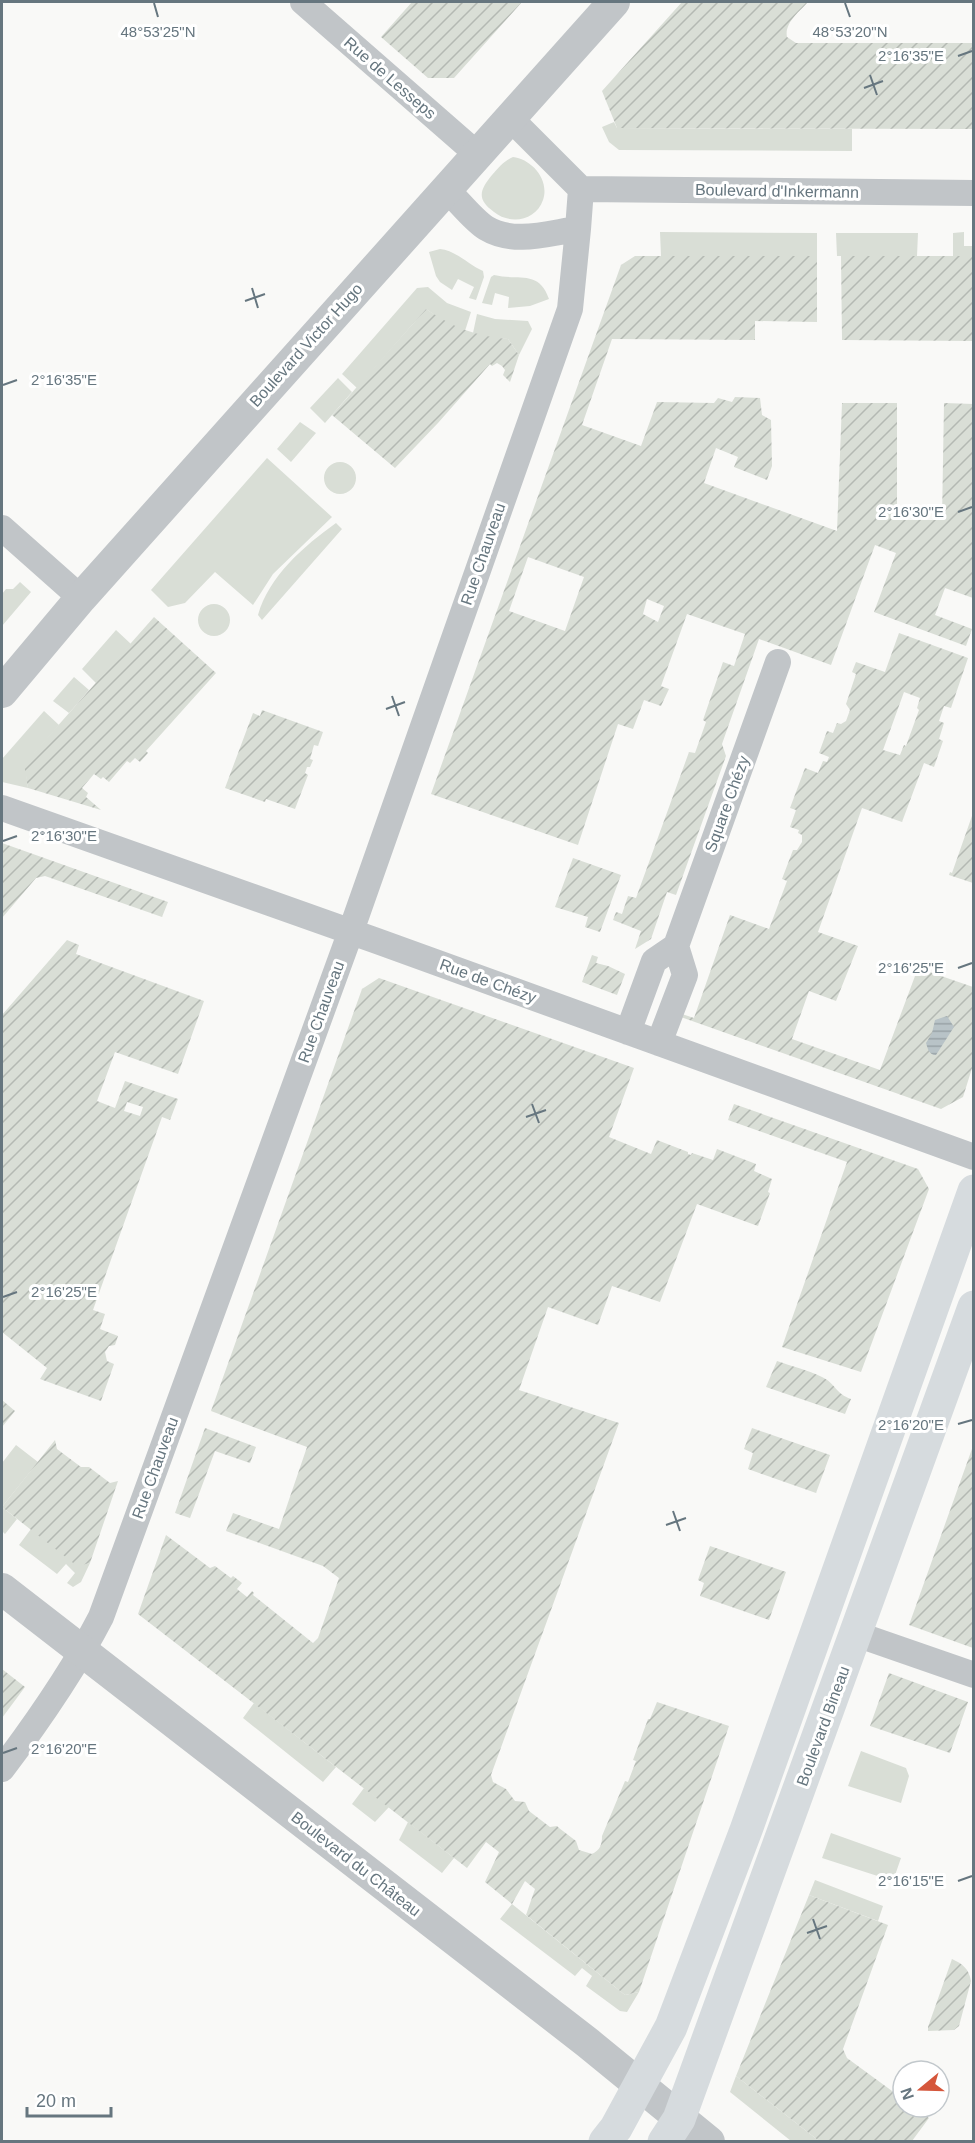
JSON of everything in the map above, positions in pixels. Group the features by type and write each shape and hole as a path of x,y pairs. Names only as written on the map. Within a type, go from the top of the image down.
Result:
{"main road":[{"path":"605,2142 671,2027 746,1830 972,1195"},
{"name":"Boulevard Bineau","path":"672,2130 856,1634 974,1307"}],"street":[{"name":"Rue de Lesseps","path":"303,2 477,154"},
{"name":"Boulevard Victor Hugo","path":"2,692 81,598 614,2"},
{"path":"511,119 581,189"},
{"path":"446,189 485,228 507,237 534,236 578,229"},
{"name":"Boulevard d'Inkermann","path":"581,189 974,193"},
{"name":"Rue Chauveau","path":"2,1769 43,1715 83,1652 101,1617 351,931 570,309 581,189"},
{"path":"2,528 81,598"},
{"name":"Square Chézy","path":"676,946 778,662"},
{"name":"Rue de Chézy","path":"2,808 351,931 974,1157"},
{"path":"628,1032 654,961 676,946 685,975 659,1043"},
{"name":"Boulevard du Château","path":"2,1589 639,2084 672,2130 709,2142"},
{"path":"856,1634 974,1675"}],"shaded area":[{"path":"412,2 522,2 454,78 428,78 381,37"},
{"path":"682,2 808,2 788,27 787,37 796,43 973,43 973,129 617,128 602,91"},
{"path":"614,122 617,128 852,129 852,151 619,150 609,142 602,127"},
{"path":"513,157 532,166 544,185 540,207 535,213 522,219 507,219 500,216 482,199 485,185 492,175 504,162"},
{"path":"660,232 817,233 817,256 661,256"},
{"path":"964,232 964,246 973,246 973,256 953,256 953,233"},
{"path":"836,233 918,233 917,256 837,256"},
{"path":"440,249 451,252 483,271 484,277 476,300 469,298 474,287 458,279 452,290 440,282 429,252"},
{"path":"635,256 817,256 817,322 755,321 755,340 612,339 582,425 641,446 657,402 714,403 718,398 732,402 735,397 760,398 762,415 771,420 772,466 767,480 734,467 738,457 716,448 704,483 837,531 842,403 897,403 897,520 942,520 944,403 974,404 973,598 945,588 935,615 972,629 966,646 874,612 896,553 875,545 831,665 759,639 722,744 726,756 676,895 667,892 651,939 635,949 641,931 613,920 616,912 622,914 628,896 636,898 689,752 695,753 706,722 703,720 723,662 734,666 745,634 687,614 661,686 669,689 661,706 644,700 633,729 618,724 578,845 431,794 621,265","holes":["528,557 584,577 565,631 509,611","647,599 664,606 658,622 643,614"]},
{"path":"841,256 973,256 973,341 842,340"},
{"path":"494,275 534,280 540,283 549,299 530,306 508,308 509,297 495,293 492,305 482,303 491,277"},
{"path":"428,287 447,303 471,312 465,331 448,324 426,309 357,388 342,374 417,288"},
{"path":"426,309 464,330 508,339 519,355 510,382 503,375 505,370 502,366 497,363 492,366 490,364 395,468 332,415"},
{"path":"477,314 495,319 528,321 532,329 519,355 508,339 489,338 473,333"},
{"path":"338,378 352,392 325,423 310,408"},
{"path":"300,422 316,433 291,462 277,449"},
{"path":"267,458 332,517 273,574 253,605 215,572 185,603 168,607 151,590"},
{"path":"340,462 351,467 356,478 351,489 340,494 329,489 324,478 329,467"},
{"path":"336,523 342,529 262,620 258,615 263,601 279,575 300,552"},
{"path":"20,582 31,592 2,626 2,594 6,589 13,589"},
{"path":"214,604 225,609 230,620 225,631 214,636 203,631 198,620 203,609"},
{"path":"154,617 216,673 146,751 148,753 140,762 135,758 130,763 127,761 109,782 94,774 82,788 88,793 86,797 101,810 28,788 24,764"},
{"path":"116,630 131,644 96,683 82,669"},
{"path":"899,633 968,658 951,708 944,706 939,721 944,723 939,739 943,741 934,767 924,763 902,822 862,808 818,932 858,946 836,1001 809,991 792,1039 880,1070 918,968 973,987 973,1065 963,1097 941,1109 678,1016 679,1013 694,1018 730,915 769,929 787,881 782,879 793,850 797,850 802,842 799,830 790,827 796,810 790,808 805,768 818,773 823,761 827,762 829,757 819,753 827,731 833,733 837,723 841,724 846,721 850,710 846,704 856,674 852,672 856,662 885,672","holes":["904,692 920,698 917,708 919,710 906,746 904,745 900,755 883,750"]},
{"path":"74,677 89,690 69,713 53,701"},
{"path":"262,710 323,732 318,746 314,745 310,759 313,760 310,767 307,767 305,773 308,775 295,809 266,799 265,802 225,788 253,713 260,716"},
{"path":"44,711 59,725 25,764 28,788 2,782 2,759"},
{"path":"973,813 973,883 949,875 950,872 952,873"},
{"path":"2,843 168,902 162,917 45,876 36,878 2,918"},
{"path":"573,858 621,875 600,932 585,927 588,917 555,907"},
{"path":"67,940 79,945 76,954 204,1001 178,1074 115,1052 97,1101 115,1108 125,1081 178,1099 170,1120 162,1117 93,1310 105,1314 100,1329 118,1336 115,1345 109,1346 105,1352 107,1361 114,1364 101,1401 40,1379 47,1368 2,1332 2,1015","holes":["127,1102 143,1107 140,1116 124,1111"]},
{"path":"592,955 598,957 596,963 625,974 617,995 582,982"},
{"path":"379,978 634,1068 609,1137 651,1154 657,1140 688,1152 688,1154 692,1153 713,1160 717,1149 756,1164 754,1171 772,1179 768,1192 770,1193 758,1226 697,1204 660,1302 612,1286 598,1325 548,1307 519,1390 619,1423 491,1775 493,1782 506,1789 515,1801 525,1802 529,1811 550,1827 557,1826 576,1841 579,1850 592,1854 600,1847 602,1836 625,1781 628,1782 636,1761 633,1760 648,1719 657,1702 729,1726 639,1992 625,1995 526,1915 535,1889 525,1881 512,1904 485,1882 499,1852 486,1842 467,1868 138,1614 166,1535 210,1568 215,1566 231,1578 233,1576 242,1583 237,1589 247,1597 252,1591 253,1595 313,1643 318,1638 339,1578 323,1566 226,1531 233,1513 279,1529 307,1447 211,1411 362,989"},
{"path":"947,1016 954,1027 934,1055 929,1051 926,1043 932,1033 935,1020"},
{"path":"734,1104 918,1169 929,1189 861,1372 782,1347 847,1162 728,1120"},
{"path":"777,1361 826,1379 851,1399 845,1414 766,1387"},
{"path":"2,1400 15,1411 2,1427"},
{"path":"205,1428 256,1447 250,1463 215,1451 190,1518 175,1513"},
{"path":"752,1428 830,1455 816,1493 748,1469 753,1453 744,1449"},
{"path":"55,1440 57,1449 81,1467 89,1467 110,1483 118,1481 90,1563 77,1566 2,1507"},
{"path":"16,1445 38,1462 2,1507 2,1463"},
{"path":"973,1446 973,1648 909,1625"},
{"path":"2,1507 17,1519 5,1534 2,1531"},
{"path":"31,1529 77,1565 90,1563 81,1582 73,1587 67,1583 75,1573 66,1564 57,1574 19,1545"},
{"path":"710,1546 786,1572 769,1620 700,1596 704,1583 698,1580"},
{"path":"2,1669 25,1687 2,1718"},
{"path":"889,1673 968,1702 950,1753 870,1726"},
{"path":"254,1703 336,1767 323,1782 243,1718"},
{"path":"861,1751 906,1768 909,1776 901,1803 848,1786"},
{"path":"364,1788 389,1807 375,1822 352,1804"},
{"path":"408,1822 454,1858 442,1873 399,1840"},
{"path":"831,1833 901,1858 893,1881 822,1858"},
{"path":"815,1880 883,1906 878,1921 809,1895"},
{"path":"809,1895 888,1925 843,2049 847,2058 891,2090 891,2119 928,2119 912,2141 819,2141 736,2076"},
{"path":"512,1904 625,1995 639,1992 627,2012 620,2011 586,1986 592,1976 582,1968 575,1976 500,1919"},
{"path":"952,1959 965,1967 971,1981 959,2026 954,2030 928,2031 928,2027"},
{"path":"736,2076 819,2141 791,2141 730,2092"}]}
